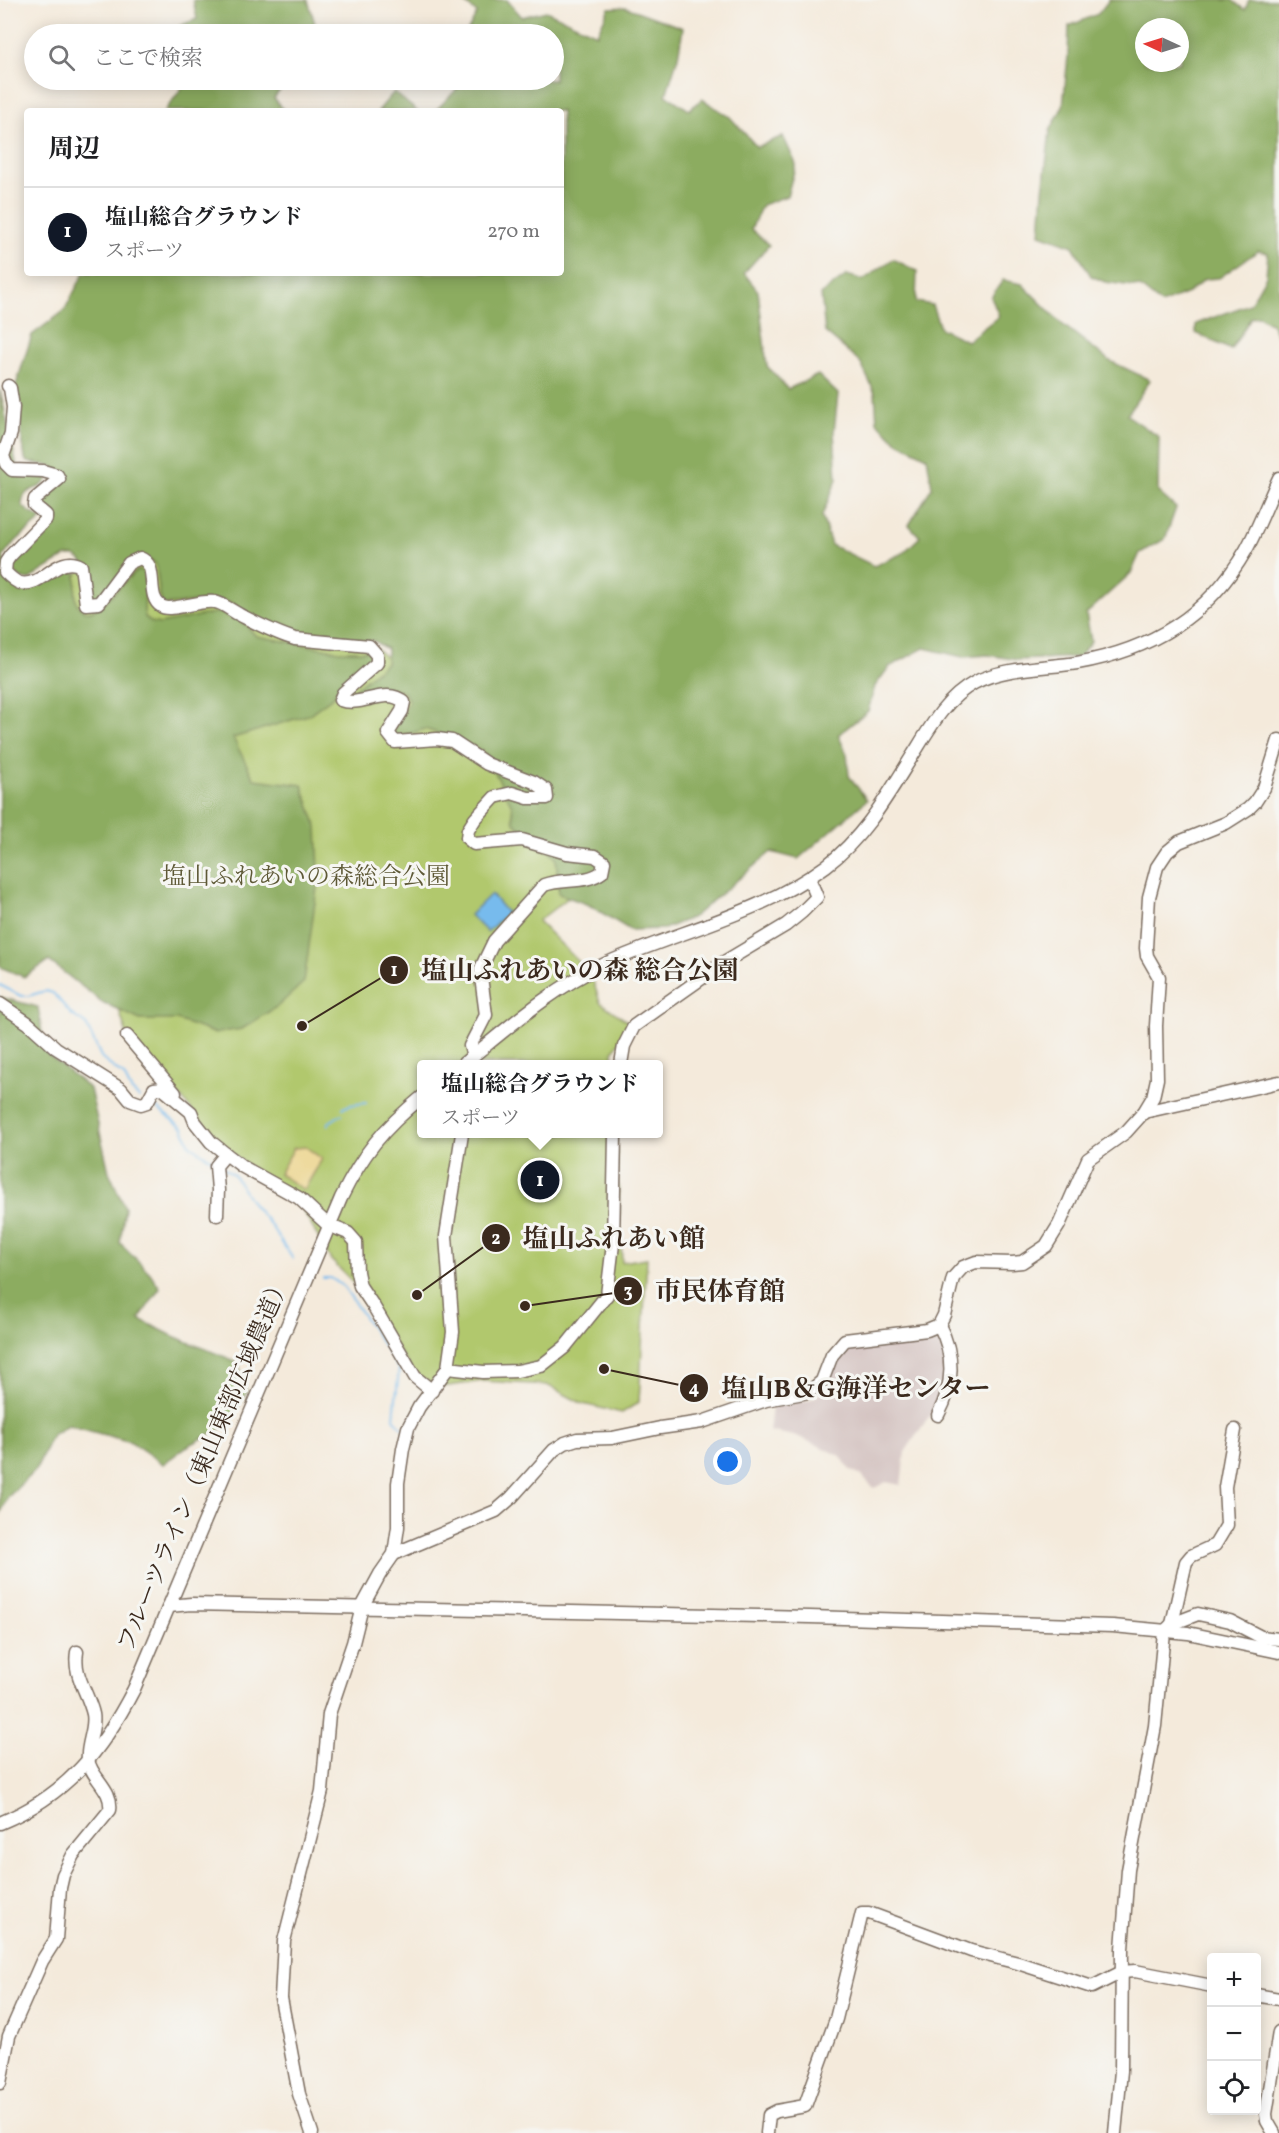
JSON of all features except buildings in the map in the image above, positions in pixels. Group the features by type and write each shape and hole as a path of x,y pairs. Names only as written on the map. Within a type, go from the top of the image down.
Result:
{"street":[{"path":"8,386 13,407 11,433 3,456 6,464 12,470 43,471 57,475 59,479 35,499 35,508 46,515 46,519 10,555 4,572 19,583 32,583 61,565 76,563 81,566 86,604 99,603 129,563 140,558 150,566 156,600 165,608 199,601 217,602 283,636 369,646 377,655 377,663 343,693 340,700 351,702 388,695 397,697 404,702 402,711 387,733 395,742 437,739 452,741 487,764 534,782 546,790 547,798 528,798 512,793 495,797 475,819 468,830 467,838 474,844 522,840 567,853 595,856 604,862 602,872 593,878 555,880 544,885 494,941 481,968 486,1015 470,1046 473,1056"},
{"path":"469,1060 546,999 583,974 628,954 765,902 809,878 829,863 869,824 941,711 957,694 975,682 1002,673 1095,660 1125,652 1147,644 1178,626 1217,590 1246,549 1279,478"},
{"path":"394,1554 496,1510 511,1498 554,1450 565,1443 577,1439 612,1438 702,1422 766,1400 809,1392 822,1380 832,1355 845,1340 927,1330 939,1325 944,1315 953,1278 963,1266 976,1262 1022,1262 1046,1246 1059,1225 1088,1159 1126,1132 1144,1112 1153,1097 1157,1079 1156,1026 1159,977 1147,956 1146,948 1149,897 1157,867 1167,852 1179,842 1226,823 1255,802 1264,788 1279,742"},
{"path":"622,1060 624,1046 634,1026 726,961 786,925 802,912 817,897 809,878"},
{"path":"0,1004 28,1023 56,1048 121,1089 130,1100 141,1104 148,1099 154,1089 162,1088 190,1112"},
{"path":"127,1036 190,1112 222,1159 243,1167 298,1198 328,1225 348,1233 356,1242 360,1287 414,1377 432,1391"},
{"path":"1144,1112 1279,1082"},
{"name":"フルーツライン（東山東部広域農道）","path":"0,1823 49,1796 88,1762 115,1725 134,1689 328,1225 354,1172 379,1136 417,1101"},
{"path":"312,2133 299,2094 281,1998 284,1941 322,1791 329,1714 353,1643 362,1607 394,1554 398,1527 398,1483 403,1449 419,1407 448,1368 453,1332 446,1236 461,1138"},
{"path":"448,1368 483,1372 517,1371 541,1366 565,1347 607,1295 613,1244 615,1138"},
{"path":"217,1215 222,1159"},
{"path":"938,1415 948,1393 952,1362 946,1339 939,1325"},
{"path":"1115,2133 1121,2071 1122,1949 1128,1870 1155,1726 1168,1628 1186,1562 1191,1556 1215,1545 1227,1525 1225,1487 1235,1430"},
{"path":"169,1606 191,1604 362,1607 1168,1628 1279,1652"},
{"path":"1168,1628 1198,1614 1230,1621 1261,1637 1279,1639"},
{"path":"0,2084 4,2043 42,1961 56,1938 63,1875 73,1855 110,1810 110,1797 88,1762 93,1715 77,1673 75,1663 77,1652"},
{"path":"767,2133 769,2115 777,2111 804,2106 821,2066 836,2019 862,1913 869,1913 971,1951 1018,1963 1092,1987 1122,1972 1135,1971 1207,1985"},
{"path":"1261,1996 1279,1999"},
{"path":"1274,2133 1266,2114 1279,2032"}],"shaded area":[{"path":"939,1337 948,1362 938,1408 927,1419 905,1452 901,1485 886,1482 874,1488 859,1474 849,1469 841,1456 799,1437 769,1431 772,1407 809,1400 817,1396 826,1388 838,1355 846,1349 857,1345"}],"green space":[{"path":"193,0 308,0 315,24 184,24 197,19"},
{"path":"461,0 507,0 522,17 546,11 597,34 609,8 626,7 683,28 678,57 666,95 689,110 702,99 730,117 757,147 783,136 796,164 787,196 762,205 751,229 769,245 744,273 758,291 767,366 788,389 818,375 838,394 834,432 837,479 822,516 831,545 874,566 903,553 920,537 909,525 932,487 927,457 896,441 877,422 875,393 860,362 825,332 821,294 847,275 863,280 893,259 917,271 916,302 932,305 940,328 967,341 999,316 991,297 1003,280 1022,284 1062,324 1110,361 1150,380 1127,415 1159,437 1158,492 1176,508 1165,539 1140,553 1131,573 1086,614 1091,641 1079,657 1018,660 988,655 963,657 924,648 889,667 875,686 868,711 838,735 847,754 849,776 867,800 798,859 771,852 693,917 664,929 630,930 589,905 559,894 556,857 514,823 512,806 485,753 425,729 395,736 393,731 409,701 404,692 396,689 353,698 349,693 386,663 387,649 374,641 340,640 270,629 231,602 220,600 163,605 155,563 139,556 99,597 88,599 88,572 81,560 75,556 66,556 28,580 22,579 11,571 14,556 52,526 54,519 52,511 37,506 59,473 52,466 28,462 25,459 15,388 32,335 64,311 82,276 564,276 564,108 438,108 456,90 564,90 564,24 471,24 477,13"},
{"path":"1109,0 1232,0 1245,10 1249,0 1279,0 1279,309 1276,313 1279,316 1279,341 1272,324 1259,316 1251,317 1231,350 1196,333 1196,324 1250,304 1266,276 1268,253 1258,251 1219,278 1205,279 1188,293 1161,304 1140,287 1105,282 1091,276 1073,246 1040,234 1050,131 1063,106 1069,26 1098,14"},
{"path":"180,90 280,90 274,98 282,108 167,108"},
{"path":"394,92 413,108 381,108"},
{"path":"0,390 17,467 48,478 45,483 29,491 23,498 22,505 42,519 15,542 3,558 19,588 25,590 62,568 74,566 77,603 83,610 90,611 108,600 138,570 146,572 144,611 145,617 151,622 160,624 219,612 241,620 256,636 339,651 370,651 374,660 357,668 341,684 334,696 308,715 233,738 254,779 302,785 317,827 319,873 304,982 278,1006 242,1029 214,1033 177,1020 140,1020 102,1002 49,961 24,977 0,967"},
{"name":"塩山ふれあいの森総合公園","path":"140,558 369,642 526,782 602,872 538,921 592,978 600,1002 631,1024 613,1052 613,1060 417,1060 417,1138 616,1138 622,1262 647,1258 639,1402 622,1413 583,1404 547,1385 483,1381 442,1387 415,1376 358,1287 331,1260 302,1209 225,1148 127,1036 82,887 56,624 81,566"},
{"path":"0,997 38,1007 45,1052 90,1089 109,1172 125,1208 120,1243 150,1273 160,1288 139,1319 173,1336 238,1362 247,1392 226,1426 186,1447 163,1464 131,1442 68,1425 52,1435 36,1469 8,1497 0,1515"}],"sand":[{"path":"306,1147 322,1159 304,1190 279,1174 294,1148"}],"water":[{"path":"491,894 507,913 487,932 470,915"}],"waterway":[{"path":"0,985 21,996 45,991 53,993 72,1015 86,1024 102,1059 124,1076 131,1090 139,1098"},
{"path":"343,1108 366,1103"},
{"path":"152,1104 183,1128 190,1145 214,1161"},
{"path":"328,1125 342,1114"},
{"path":"221,1166 234,1175 293,1259"},
{"path":"323,1278 331,1278 344,1287 399,1369 394,1418 402,1428"}],"place":[{"name":"塩山ふれあいの森 総合公園","path":"302,1026"},
{"name":"塩山総合グラウンド","path":"540,1180"},
{"name":"塩山ふれあい館","path":"417,1295"},
{"name":"市民体育館","path":"525,1306"},
{"name":"塩山B＆G海洋センター","path":"604,1369"}]}
